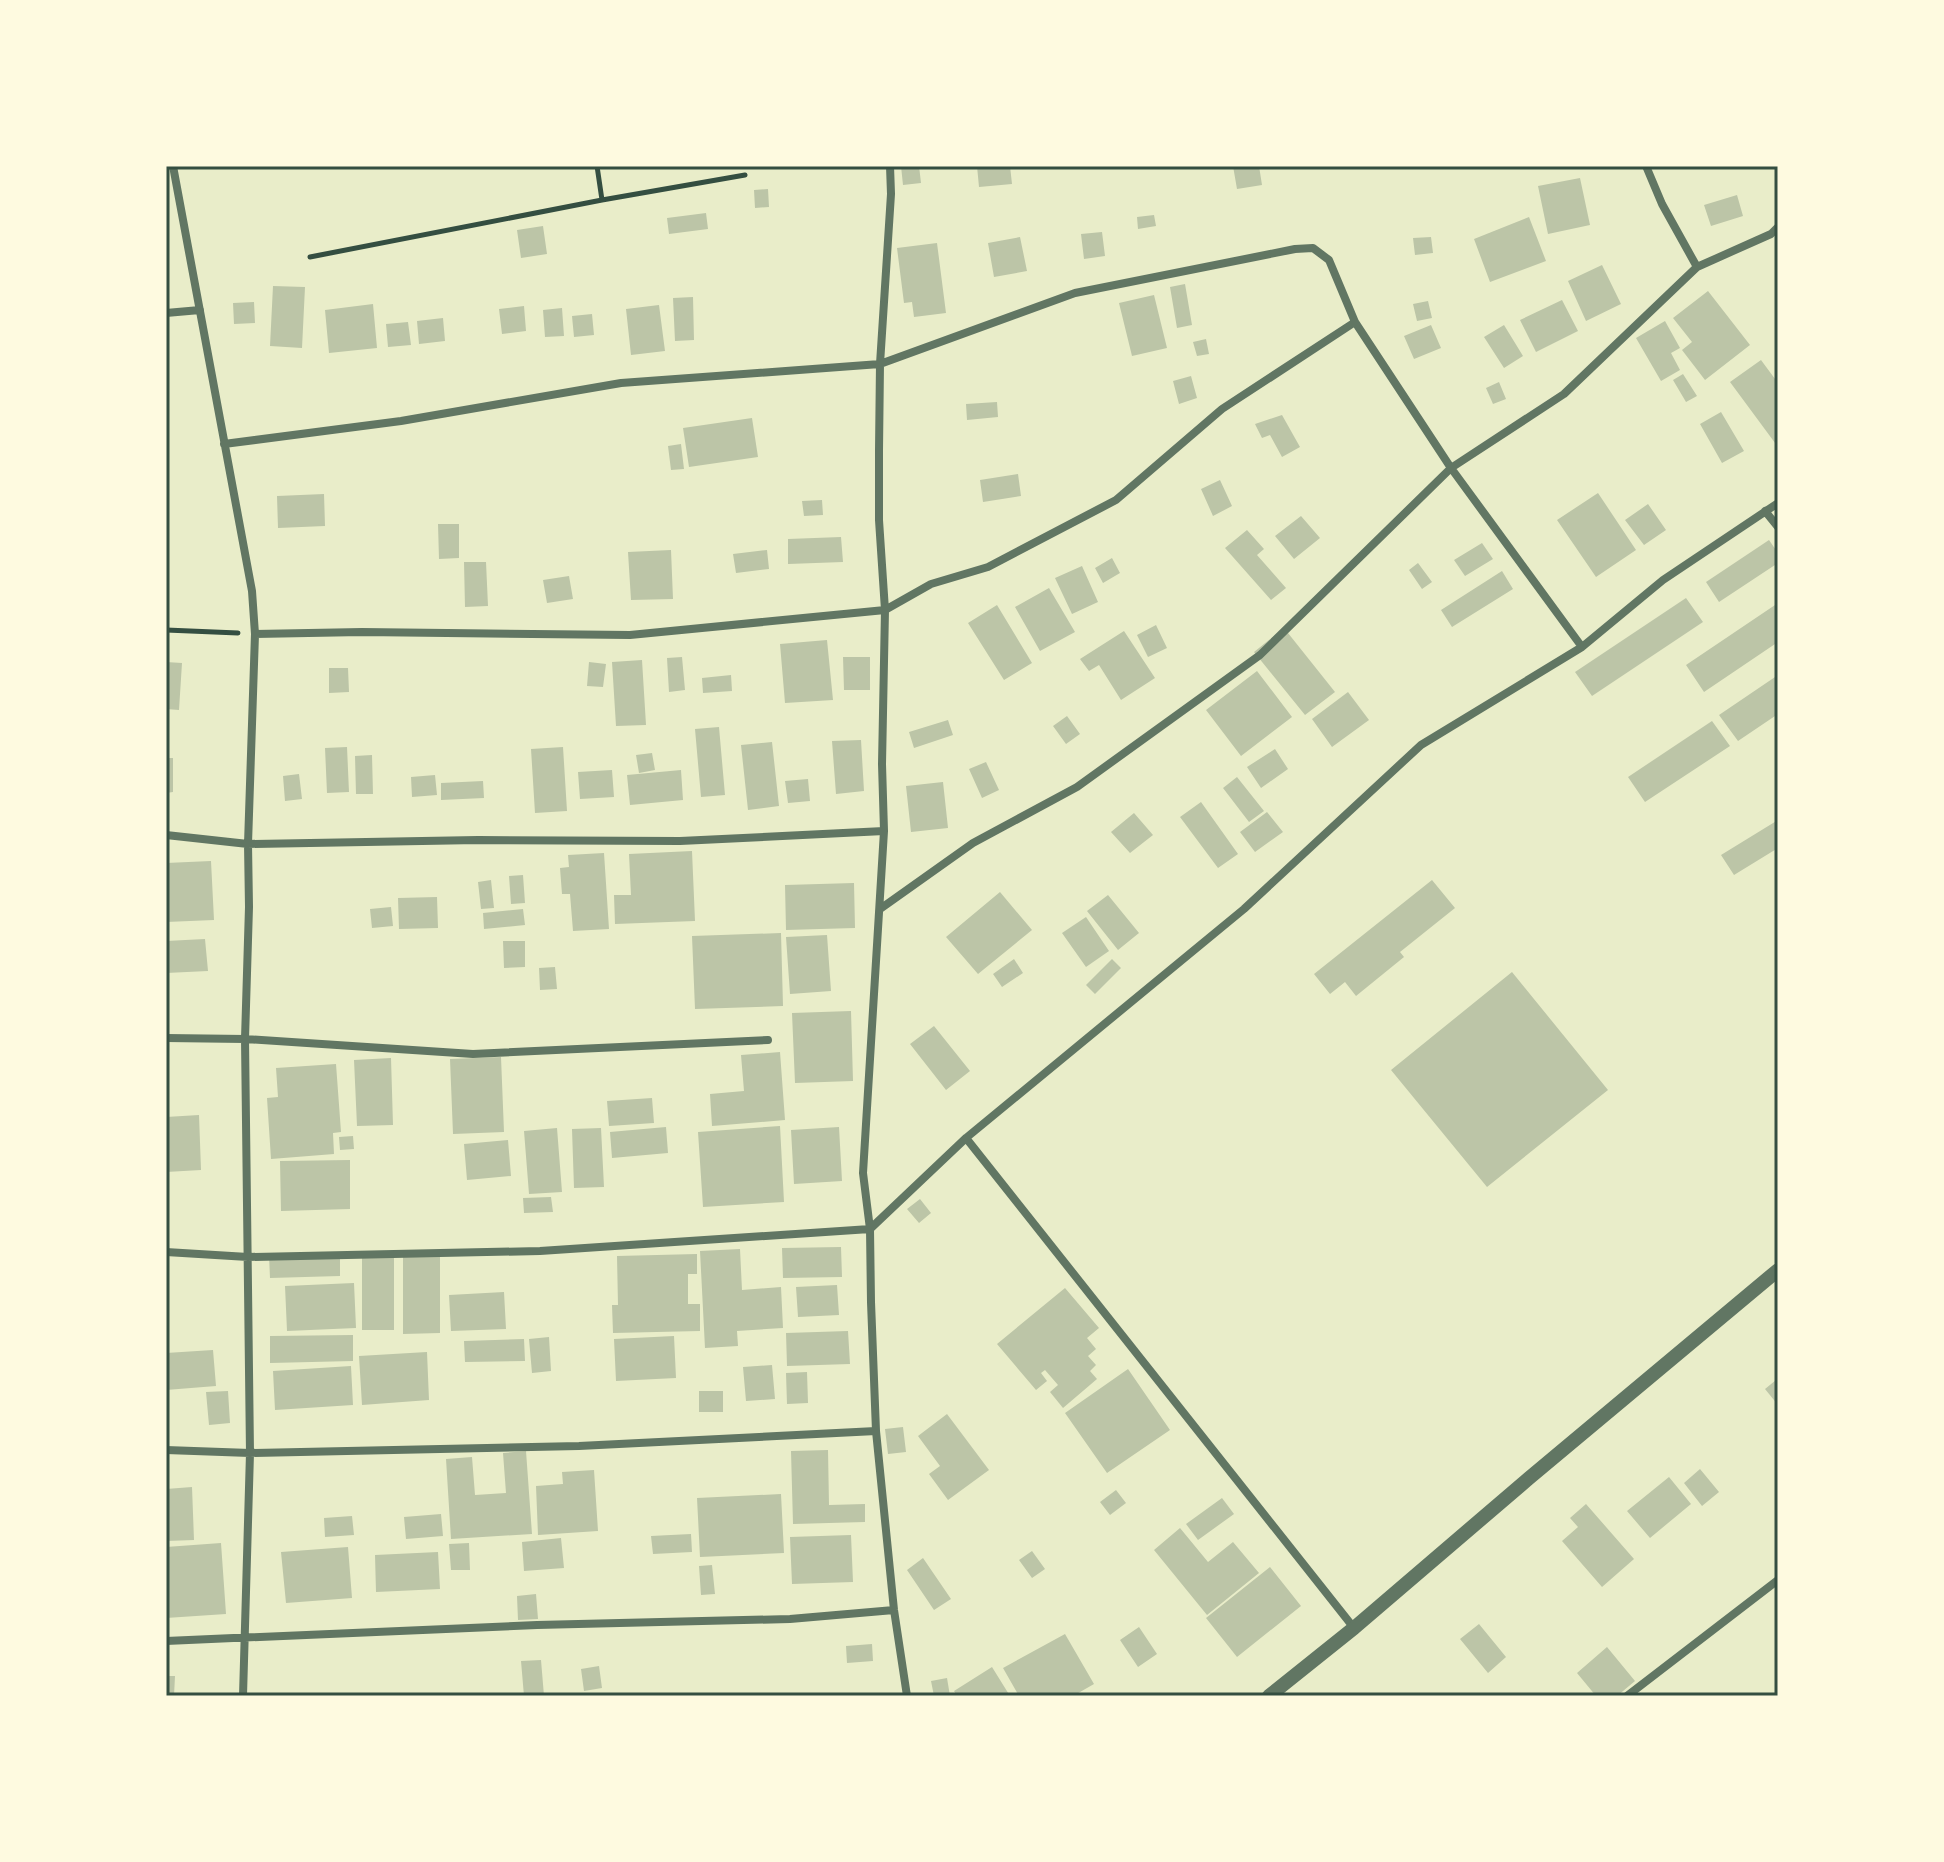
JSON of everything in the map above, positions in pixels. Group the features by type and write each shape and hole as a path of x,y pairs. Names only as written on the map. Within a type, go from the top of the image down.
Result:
{"street":[{"path":"173,166 252,591 255,634 245,1039 250,1453 243,1696"},
{"path":"890,166 891,194 880,364 879,520 885,610 884,831 863,1173 870,1229 876,1431 894,1610 907,1696"},
{"path":"1646,166 1662,204 1697,267"},
{"path":"880,909 973,843 1077,787 1260,655 1451,468 1564,394 1697,267 1771,234 1778,227"},
{"path":"224,444 401,421 621,383 880,364 1075,293 1313,248 1329,260 1355,322 1451,468 1582,647"},
{"path":"166,313 200,310"},
{"path":"255,634 630,635 885,610 931,584 988,567 1116,500 1222,409 1355,322"},
{"path":"166,1252 248,1257 540,1251 870,1229 966,1138 1244,909 1421,745 1582,647 1663,580 1778,503"},
{"path":"1765,511 1778,527"},
{"path":"166,835 248,844 478,840 680,841 884,831"},
{"path":"166,1038 245,1039 473,1054 768,1040"},
{"path":"966,1138 1354,1628"},
{"path":"1269,1696 1354,1628 1778,1270"},
{"path":"166,1450 250,1453 579,1446 876,1431"},
{"path":"1627,1696 1778,1580"},
{"path":"166,1641 522,1625 790,1619 894,1610"}],"path":[{"path":"597,166 602,200"},
{"path":"310,257 745,175"},
{"path":"166,630 255,634"}],"building":[{"path":"901,166 919,166 921,183 903,185"},
{"path":"977,166 1010,166 1012,184 979,187"},
{"path":"1233,166 1259,166 1262,185 1237,189"},
{"path":"1580,178 1590,225 1548,234 1538,186"},
{"path":"768,189 769,207 755,208 754,190"},
{"path":"1737,195 1743,216 1711,226 1704,205"},
{"path":"706,213 708,229 669,234 667,218"},
{"path":"1154,215 1156,226 1138,229 1137,217"},
{"path":"1529,217 1546,261 1490,282 1474,239"},
{"path":"543,226 547,254 521,258 517,230"},
{"path":"1102,232 1105,256 1084,259 1081,234"},
{"path":"1020,237 1027,271 994,277 988,243"},
{"path":"1431,237 1433,253 1415,255 1413,238"},
{"path":"937,243 946,313 914,317 912,302 904,303 897,248"},
{"path":"1602,265 1621,304 1586,321 1568,281"},
{"path":"1185,284 1192,325 1177,328 1170,287"},
{"path":"273,286 305,287 302,348 270,346"},
{"path":"1708,291 1750,345 1705,380 1682,350 1692,342 1673,318"},
{"path":"1154,295 1167,348 1132,356 1119,303"},
{"path":"693,297 694,340 675,341 673,298"},
{"path":"1562,300 1578,331 1536,352 1520,320"},
{"path":"1428,301 1432,318 1417,321 1413,304"},
{"path":"254,302 255,323 234,324 233,303"},
{"path":"373,304 377,348 329,353 325,310"},
{"path":"659,305 665,351 631,355 626,309"},
{"path":"524,306 526,331 502,334 499,309"},
{"path":"562,308 564,336 545,337 543,310"},
{"path":"592,314 594,335 574,337 572,316"},
{"path":"443,318 445,341 419,344 417,321"},
{"path":"1665,321 1680,348 1671,353 1680,370 1661,381 1636,338"},
{"path":"408,322 411,345 388,347 386,324"},
{"path":"1431,325 1441,348 1414,359 1404,336"},
{"path":"1504,325 1523,356 1504,368 1484,337"},
{"path":"1206,339 1209,354 1197,356 1193,342"},
{"path":"1761,360 1778,383 1778,447 1730,382"},
{"path":"1683,374 1697,396 1686,402 1673,380"},
{"path":"1191,376 1197,398 1179,404 1173,381"},
{"path":"1499,382 1506,399 1493,404 1486,388"},
{"path":"997,402 998,417 967,420 966,404"},
{"path":"1721,412 1744,451 1722,463 1700,424"},
{"path":"1282,415 1300,447 1282,457 1270,435 1262,438 1255,424"},
{"path":"752,418 758,457 689,467 683,428"},
{"path":"681,444 684,469 671,470 668,446"},
{"path":"1018,474 1021,496 983,502 980,480"},
{"path":"1220,480 1232,506 1213,516 1201,489"},
{"path":"1598,493 1636,550 1596,577 1557,520"},
{"path":"324,494 325,526 278,528 277,496"},
{"path":"822,500 823,515 804,516 802,501"},
{"path":"1648,504 1666,530 1644,545 1625,520"},
{"path":"1301,516 1320,538 1294,559 1275,536"},
{"path":"438,524 459,524 459,558 439,559"},
{"path":"1247,530 1264,549 1257,555 1286,588 1271,600 1225,548"},
{"path":"841,537 843,562 788,564 788,539"},
{"path":"1769,540 1778,553 1778,563 1719,602 1706,582"},
{"path":"1482,543 1493,559 1465,576 1454,560"},
{"path":"671,550 673,599 631,600 628,552"},
{"path":"767,550 769,569 736,573 733,554"},
{"path":"1112,558 1120,573 1103,583 1095,568"},
{"path":"464,562 486,562 488,606 465,607"},
{"path":"1418,563 1432,582 1422,589 1409,570"},
{"path":"1082,566 1098,602 1072,614 1055,578"},
{"path":"1502,571 1513,589 1452,627 1441,610"},
{"path":"569,576 573,599 547,603 543,580"},
{"path":"1049,588 1075,632 1040,651 1015,607"},
{"path":"1686,598 1703,622 1592,696 1575,672"},
{"path":"1778,603 1778,642 1704,692 1686,665"},
{"path":"997,605 1032,663 1004,680 968,623"},
{"path":"1156,625 1167,648 1148,657 1137,635"},
{"path":"1284,628 1335,692 1305,715 1254,652"},
{"path":"1124,631 1155,678 1121,700 1099,665 1089,671 1080,659"},
{"path":"827,640 833,700 785,703 780,644"},
{"path":"682,657 685,690 669,692 667,658"},
{"path":"843,657 870,657 870,690 844,690"},
{"path":"642,660 646,725 616,726 612,662"},
{"path":"166,662 182,663 179,710 166,709"},
{"path":"589,662 606,664 603,687 587,686"},
{"path":"329,668 348,668 349,692 329,693"},
{"path":"1257,671 1292,717 1241,756 1206,710"},
{"path":"731,675 732,691 703,693 702,678"},
{"path":"1778,675 1778,714 1738,741 1719,715"},
{"path":"1348,692 1369,720 1332,747 1312,719"},
{"path":"1067,716 1080,734 1066,744 1053,726"},
{"path":"948,720 953,735 914,748 909,732"},
{"path":"1712,721 1730,746 1645,802 1628,777"},
{"path":"719,727 725,795 701,797 695,729"},
{"path":"861,740 864,791 836,794 832,741"},
{"path":"772,742 779,806 748,810 741,745"},
{"path":"347,747 349,792 327,793 325,748"},
{"path":"563,747 567,811 535,813 531,749"},
{"path":"1275,749 1288,769 1261,788 1247,767"},
{"path":"652,753 655,770 639,773 636,755"},
{"path":"372,755 373,794 356,794 355,756"},
{"path":"166,758 173,758 173,792 166,793"},
{"path":"986,762 999,790 982,798 969,769"},
{"path":"612,770 614,797 580,799 578,772"},
{"path":"681,770 683,800 630,805 627,775"},
{"path":"299,774 302,799 285,801 283,776"},
{"path":"435,775 437,795 412,797 411,777"},
{"path":"1237,777 1264,811 1249,822 1223,788"},
{"path":"808,779 810,801 788,803 785,781"},
{"path":"483,781 484,798 441,800 441,783"},
{"path":"943,782 948,828 911,832 906,786"},
{"path":"1201,802 1238,854 1218,868 1180,817"},
{"path":"1267,812 1283,832 1255,852 1240,832"},
{"path":"1134,813 1153,835 1130,853 1111,832"},
{"path":"1778,820 1778,848 1734,875 1721,855"},
{"path":"692,851 695,921 615,924 614,895 631,895 629,854"},
{"path":"604,853 609,929 573,931 570,894 562,894 560,868 569,867 568,855"},
{"path":"211,861 214,920 166,922 166,863"},
{"path":"523,875 525,903 511,904 509,876"},
{"path":"491,880 494,908 481,909 478,882"},
{"path":"1432,880 1455,908 1400,952 1404,957 1356,996 1345,982 1330,994 1314,974"},
{"path":"854,883 855,928 786,930 785,885"},
{"path":"1000,892 1032,930 978,974 946,937"},
{"path":"1108,895 1139,933 1118,950 1087,911"},
{"path":"437,897 438,928 399,929 398,898"},
{"path":"391,907 393,926 372,928 370,909"},
{"path":"523,909 525,925 484,929 483,913"},
{"path":"1086,917 1109,951 1086,967 1062,933"},
{"path":"781,933 783,1006 695,1009 692,936"},
{"path":"827,935 831,991 790,994 786,937"},
{"path":"205,939 208,971 166,973 166,941"},
{"path":"503,941 525,941 525,967 504,968"},
{"path":"1014,959 1023,973 1002,987 993,974"},
{"path":"1112,959 1121,968 1095,994 1086,985"},
{"path":"555,967 557,989 540,990 539,968"},
{"path":"1512,972 1608,1090 1487,1187 1391,1070"},
{"path":"851,1011 853,1081 795,1083 792,1013"},
{"path":"934,1026 970,1071 946,1090 910,1044"},
{"path":"780,1052 785,1120 712,1126 710,1094 744,1091 741,1055"},
{"path":"501,1057 504,1132 453,1134 450,1059"},
{"path":"391,1058 393,1125 357,1126 354,1060"},
{"path":"336,1064 341,1132 333,1133 334,1154 271,1159 267,1098 278,1097 276,1068"},
{"path":"652,1098 654,1123 609,1126 607,1101"},
{"path":"199,1115 201,1170 166,1172 166,1117"},
{"path":"780,1126 784,1202 703,1207 698,1132"},
{"path":"666,1127 668,1153 612,1158 610,1132"},
{"path":"839,1127 842,1181 794,1184 791,1130"},
{"path":"557,1128 562,1192 529,1194 524,1131"},
{"path":"601,1128 604,1187 574,1188 572,1129"},
{"path":"353,1136 354,1149 340,1150 339,1137"},
{"path":"508,1140 511,1176 467,1180 464,1144"},
{"path":"350,1160 350,1209 281,1211 280,1161"},
{"path":"551,1197 553,1212 524,1213 523,1198"},
{"path":"920,1199 931,1213 919,1223 907,1209"},
{"path":"841,1247 842,1277 783,1278 782,1248"},
{"path":"740,1249 742,1290 781,1287 783,1328 737,1331 738,1346 705,1348 700,1251"},
{"path":"340,1252 340,1276 270,1278 269,1255"},
{"path":"394,1253 394,1330 362,1330 362,1254"},
{"path":"440,1253 440,1333 403,1334 403,1254"},
{"path":"697,1254 697,1274 688,1274 688,1304 700,1304 700,1331 613,1333 612,1305 618,1305 617,1256"},
{"path":"354,1283 356,1328 287,1331 285,1286"},
{"path":"837,1285 839,1315 798,1317 796,1287"},
{"path":"1065,1288 1099,1328 1087,1338 1096,1349 1088,1356 1096,1365 1090,1371 1097,1379 1063,1408 1050,1392 1058,1385 1045,1370 1041,1373 1047,1381 1036,1390 997,1344"},
{"path":"504,1292 506,1329 451,1331 449,1295"},
{"path":"848,1331 850,1364 787,1366 786,1333"},
{"path":"353,1335 353,1361 270,1363 270,1336"},
{"path":"674,1336 676,1378 616,1381 614,1339"},
{"path":"549,1337 551,1371 532,1373 529,1339"},
{"path":"524,1339 525,1361 465,1362 464,1341"},
{"path":"213,1350 216,1386 166,1390 166,1353"},
{"path":"427,1352 429,1400 362,1405 359,1356"},
{"path":"772,1365 775,1399 746,1401 743,1367"},
{"path":"351,1366 353,1405 275,1410 273,1371"},
{"path":"1128,1369 1170,1430 1107,1473 1065,1413"},
{"path":"807,1372 808,1403 787,1404 786,1373"},
{"path":"1776,1380 1778,1382 1778,1405 1765,1389"},
{"path":"228,1391 230,1423 209,1425 206,1392"},
{"path":"699,1391 723,1391 723,1412 699,1412"},
{"path":"947,1414 989,1470 948,1500 929,1474 940,1466 918,1436"},
{"path":"903,1427 906,1452 888,1454 885,1429"},
{"path":"828,1450 829,1505 865,1504 865,1522 793,1524 791,1451"},
{"path":"526,1451 532,1534 451,1539 446,1459 472,1457 475,1495 506,1493 503,1453"},
{"path":"1700,1469 1719,1492 1702,1506 1684,1483"},
{"path":"594,1470 598,1531 538,1535 536,1486 563,1484 562,1472"},
{"path":"1669,1477 1691,1504 1650,1538 1627,1511"},
{"path":"192,1487 194,1540 166,1541 166,1489"},
{"path":"1116,1490 1126,1503 1110,1515 1100,1502"},
{"path":"781,1494 784,1553 700,1557 697,1498"},
{"path":"1222,1498 1234,1514 1198,1540 1186,1524"},
{"path":"1586,1504 1634,1559 1602,1587 1562,1541 1578,1527 1570,1518"},
{"path":"441,1514 443,1536 406,1539 404,1517"},
{"path":"352,1516 354,1535 325,1537 324,1518"},
{"path":"1180,1528 1208,1562 1233,1542 1259,1573 1207,1615 1154,1550"},
{"path":"691,1534 692,1552 653,1554 651,1536"},
{"path":"851,1535 853,1582 792,1584 790,1537"},
{"path":"561,1538 564,1568 524,1571 522,1542"},
{"path":"221,1543 226,1614 166,1618 166,1547"},
{"path":"469,1543 470,1570 451,1570 449,1544"},
{"path":"348,1547 352,1598 286,1603 281,1552"},
{"path":"1032,1551 1045,1569 1032,1578 1019,1560"},
{"path":"438,1552 440,1589 376,1592 375,1555"},
{"path":"923,1558 951,1599 934,1610 907,1570"},
{"path":"712,1565 715,1594 701,1595 699,1566"},
{"path":"1270,1567 1301,1606 1237,1657 1206,1618"},
{"path":"536,1594 538,1619 518,1620 517,1596"},
{"path":"1479,1624 1506,1657 1488,1673 1460,1639"},
{"path":"1139,1627 1157,1654 1138,1667 1120,1640"},
{"path":"1065,1634 1094,1684 1073,1696 1019,1696 1003,1668"},
{"path":"872,1644 873,1661 847,1663 846,1646"},
{"path":"1607,1647 1635,1681 1617,1696 1596,1696 1577,1673"},
{"path":"541,1660 544,1696 524,1696 521,1661"},
{"path":"599,1666 602,1688 584,1691 581,1669"},
{"path":"992,1667 1010,1696 957,1696 954,1691"},
{"path":"166,1676 175,1676 174,1696 166,1696"},
{"path":"947,1678 950,1696 934,1696 931,1681"}]}
